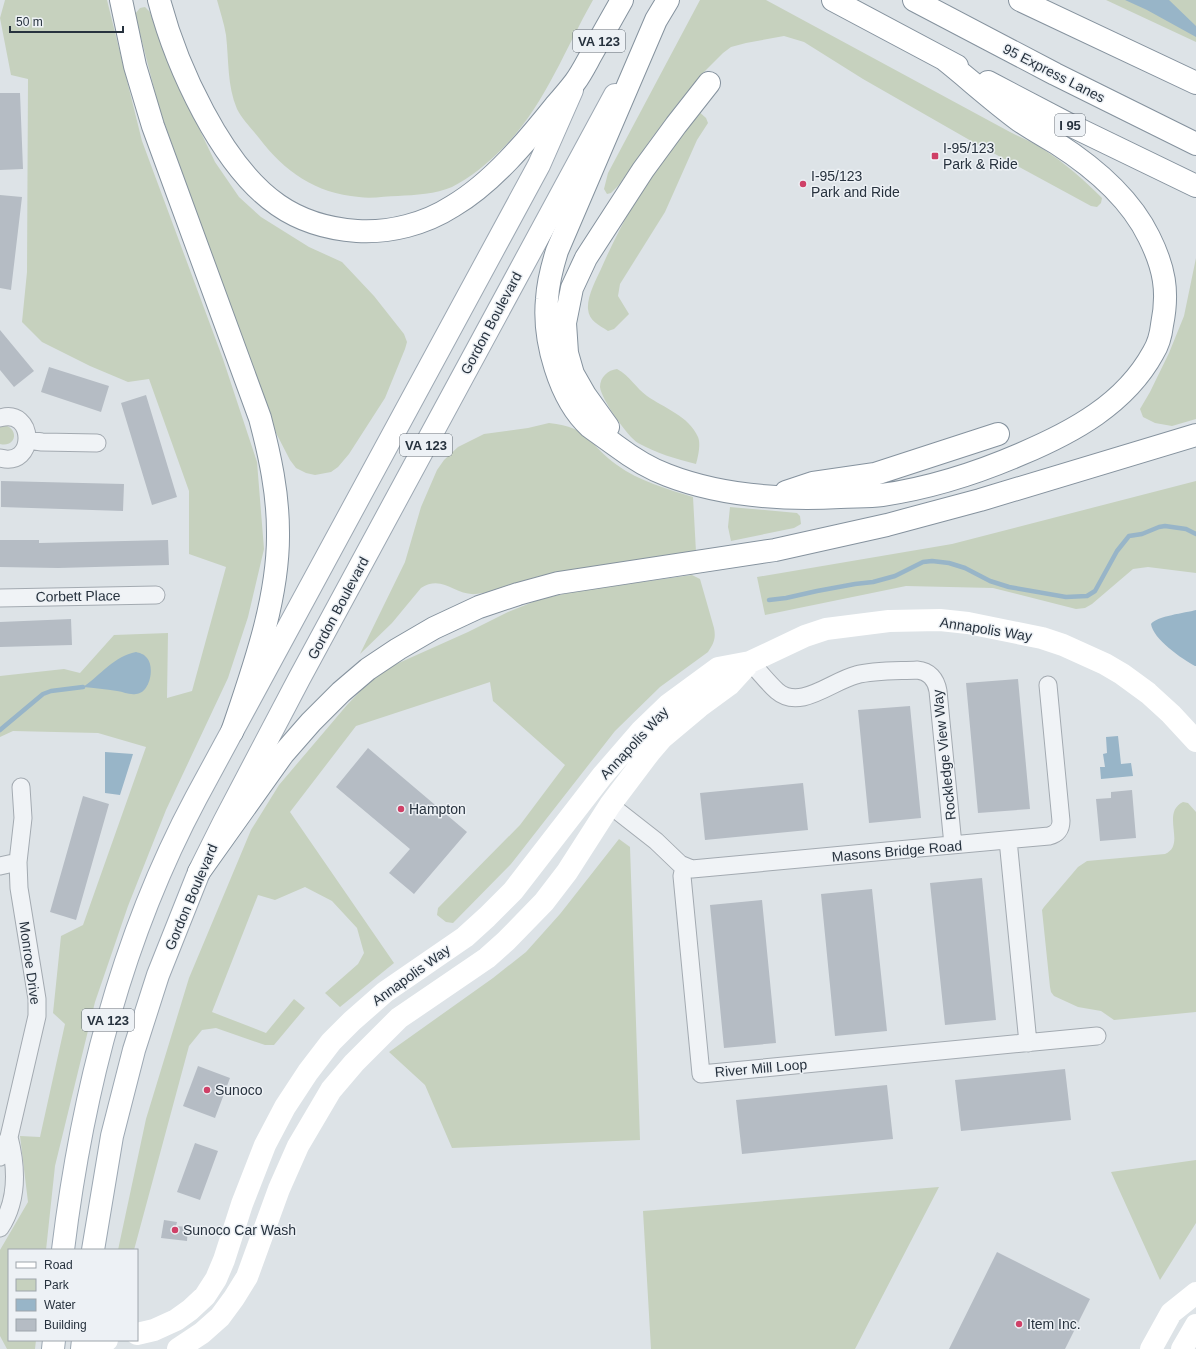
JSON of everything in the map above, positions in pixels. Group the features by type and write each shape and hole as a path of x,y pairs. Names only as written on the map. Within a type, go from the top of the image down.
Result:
{"main road":[{"path":"121,0 135,66 153,126 260,418 270,453 276,496 278,532 274,581 265,624 250,678 232,732"},
{"path":"158,0 182,65 199,103 220,139 243,173 262,194 285,210 298,217 320,225 343,230 367,231 391,229 414,224 437,215 454,206 473,192 508,161 536,130 576,81"},
{"name":"VA 123","path":"62,1249 74,1168 91,1085 108,1018 147,904 174,843 193,803 539,165 576,81 622,0"},
{"name":"Gordon Boulevard","path":"93,1249 112,1136 134,1050 158,975 199,872 303,672 668,0"},
{"name":"I 95","path":"833,0 1070,125 1196,186"},
{"name":"95 Express Lanes","path":"914,0 1055,74 1196,144"},
{"path":"1020,0 1196,82"},
{"path":"656,20 557,251 550,275 546,300 546,320 549,344 556,369 565,392 589,426 631,457 667,475 702,486 745,494 815,499 879,495 917,488 963,476 999,464 1042,445 1086,422 1108,407 1127,389 1144,369 1155,351 1161,333 1165,310 1166,287 1160,262 1148,234 1132,210 1113,188 1088,166 1058,144 1012,115 945,60"},
{"path":"631,457 585,395 574,374 567,353 565,323 572,288 586,258 643,170 676,125 710,84"},
{"path":"774,496 813,484 875,474 998,434"},
{"path":"199,872 249,800 295,740 341,692 368,669 398,649 440,625 479,608 518,594 558,583 673,567 775,550 887,525 980,500 1196,435"},
{"name":"Annapolis Way","path":"138,1334 154,1330 176,1320 190,1310 205,1296 216,1279 224,1260 243,1202 265,1145 285,1107 308,1072 331,1042 385,992 465,937 487,917 513,891 602,776 641,731 669,704 718,668 750,662 799,638 826,629 895,621 940,620 968,624 1042,638 1105,664 1122,674 1148,693 1196,740"},
{"name":"Annapolis Way","path":"178,1349 202,1333 220,1317 247,1277 279,1189 295,1153 331,1090 354,1063 399,1018 487,958 506,941 544,902 567,872 610,805 662,738 710,698 729,685 750,662"},
{"path":"331,1042 354,1063"},
{"path":"243,1202 270,1214"},
{"path":"1151,1349 1172,1313 1196,1293"},
{"path":"1182,1349 1196,1325"},
{"path":"94,1349 103,1341"}],"street":[{"path":"0,418 13,417 19,421 24,426 28,440 25,449 20,454 13,458 0,458"},
{"path":"28,440 42,442 97,443"},
{"name":"Corbett Place","path":"0,598 156,595"},
{"name":"Rockledge View Way","path":"750,662 777,690 785,696 796,698 805,697 850,677 865,673 917,670 925,672 931,676 936,682 938,691 953,845"},
{"name":"Masons Bridge Road","path":"684,867 698,869 1049,836 1056,833 1061,828 1062,821 1048,685"},
{"name":"Monroe Drive","path":"0,1157 9,1137 37,1016 37,999 19,888 18,862 23,818 21,787"},
{"path":"610,805 652,837 684,867"},
{"path":"1008,840 1028,1043"},
{"path":"0,866 18,862"},
{"name":"River Mill Loop","path":"684,867 682,882 701,1074 1097,1036"},
{"name":"Monroe Drive","path":"0,1228 11,1204 15,1185 13,1153 9,1137"}],"green space":[{"path":"5,0 107,0 142,141 223,359 257,462 264,549 248,617 228,678 166,810 128,906 95,1002 55,1166 46,1249 8,1249 8,1341 36,1341 35,1349 7,1349 0,1336 0,1250 28,1202 20,1136 40,1137 65,1024 53,1013 61,936 83,925 146,747 98,733 13,731 0,737 0,676 64,669 80,673 114,635 168,633 167,698 192,691 226,567 189,554 189,491 149,379 128,382 90,366 42,342 22,322 27,272 28,79 11,75 0,18"},
{"path":"217,0 593,0 542,97 517,133 491,160 465,179 446,189 418,195 369,198 343,195 328,191 302,179 279,161 244,120 237,109 231,91 226,35"},
{"path":"700,0 766,0 1051,154 1067,166 1102,198 1101,203 1097,207 1091,206 973,142 863,79 804,42 784,36 731,47 723,53 704,72 679,102 619,185 611,193 607,194 604,189 608,173"},
{"path":"1106,0 1196,0 1196,42"},
{"path":"145,7 150,12 185,99 215,162 239,197 261,217 309,247 342,262 374,296 404,334 407,342 405,349 385,398 349,454 338,467 331,472 315,475 306,473 296,468 290,460 275,431 159,108 135,14 140,8"},
{"path":"697,110 706,118 708,123 697,140 665,212 620,284 618,296 629,314 614,329 608,331 590,317 588,304 592,288 614,240 637,198 671,145"},
{"path":"1196,258 1196,419 1172,426 1155,423 1143,417 1140,409 1169,353 1184,316"},
{"path":"617,369 626,375 647,396 676,413 689,423 698,437 699,443 696,464 652,450 638,443 628,433 605,400 600,387 603,377 611,371"},
{"path":"549,423 573,428 588,438 607,458 634,476 693,497 696,552 618,562 560,572 532,578 492,591 476,594 462,592 443,584 429,584 421,588 392,623 360,654 405,562 421,507 437,470 444,460 458,447 484,434 528,428"},
{"path":"5,425 10,427 13,431 14,438 5,445 0,444 0,426"},
{"path":"1196,481 1196,573 1148,567 1133,569 1092,604 1085,608 1076,609 993,588 906,586 765,615 757,577 952,544"},
{"path":"730,507 797,513 800,516 801,524 794,528 731,541 728,527"},
{"path":"692,575 700,579 714,628 715,635 712,646 708,652 660,687 615,731 511,864 453,923 446,922 437,915 438,908 520,825 565,765 493,701 490,682 356,726 290,812 394,963 340,1007 325,993 358,964 364,953 357,928 332,901 305,887 275,900 258,895 212,1012 266,1033 294,999 305,1008 274,1045 265,1045 216,1028 202,1030 189,1046 134,1249 118,1249 146,1119 189,978 251,830 279,785 347,705 370,681 392,666 468,632 508,612 538,600 576,591"},
{"path":"1183,802 1188,803 1196,812 1196,1012 1114,1020 1101,1011 1078,1007 1054,996 1050,987 1042,910 1078,867 1087,861 1165,854 1171,850 1174,844 1174,814 1177,807"},
{"path":"619,839 630,847 640,1140 452,1148 425,1085 389,1052 493,978 526,952 560,914"},
{"path":"1196,1160 1196,1223 1160,1280 1111,1172"},
{"path":"939,1187 855,1349 651,1349 643,1211"}],"water":[{"path":"1125,0 1169,0 1196,26 1196,37 1147,10"},
{"path":"1196,610 1195,666 1176,654 1162,642 1153,630 1151,624 1154,621 1165,617"},
{"path":"136,652 146,657 151,667 148,685 141,693 131,694 113,690 83,687 121,657"},
{"path":"1118,736 1121,764 1131,763 1133,776 1101,779 1100,767 1105,767 1103,754 1107,753 1106,737"},
{"path":"105,752 133,754 120,795 105,793"}],"building":[{"path":"0,93 20,93 23,169 0,170"},
{"path":"0,195 22,197 11,290 0,288"},
{"path":"0,330 34,371 14,387 0,370"},
{"path":"49,367 109,386 101,412 41,392"},
{"path":"146,395 177,497 152,505 121,403"},
{"path":"1,481 124,484 123,511 1,507"},
{"path":"0,540 39,540 39,543 168,540 169,565 58,568 0,567"},
{"path":"71,619 72,645 0,647 0,622"},
{"path":"1018,679 1030,809 978,813 966,683"},
{"path":"910,706 921,818 869,823 858,710"},
{"name":"Hampton","path":"368,748 467,832 414,894 389,873 410,849 336,787"},
{"path":"803,783 808,830 705,840 700,793"},
{"path":"1132,790 1136,838 1100,841 1096,799 1111,798 1111,792"},
{"path":"83,796 109,804 76,920 50,912"},
{"path":"982,878 996,1020 945,1025 930,883"},
{"path":"872,889 887,1031 835,1036 821,894"},
{"path":"762,900 776,1043 724,1048 710,905"},
{"name":"Sunoco","path":"198,1066 230,1078 215,1118 183,1106"},
{"path":"1065,1069 1071,1120 961,1131 955,1080"},
{"path":"887,1085 893,1139 742,1154 736,1100"},
{"path":"195,1143 218,1151 200,1200 177,1192"},
{"name":"Sunoco Car Wash","path":"164,1220 177,1222 176,1226 188,1227 187,1241 161,1238"},
{"name":"Item Inc.","path":"997,1252 1090,1299 1065,1349 949,1349"}],"waterway":[{"path":"769,600 873,582 895,576 923,562 932,561 949,563 965,568 990,581 1009,587 1066,597 1087,596 1095,591 1117,551 1129,536 1142,534 1165,526 1186,529 1196,534"},
{"path":"0,730 43,694 51,691 83,687"}],"place":[{"name":"I-95/123 Park & Ride","path":"935,156"},
{"name":"I-95/123 Park and Ride","path":"803,184"},
{"name":"Hampton","path":"401,809"},
{"name":"Sunoco","path":"207,1090"},
{"name":"Sunoco Car Wash","path":"175,1230"},
{"name":"Item Inc.","path":"1019,1324"}]}
